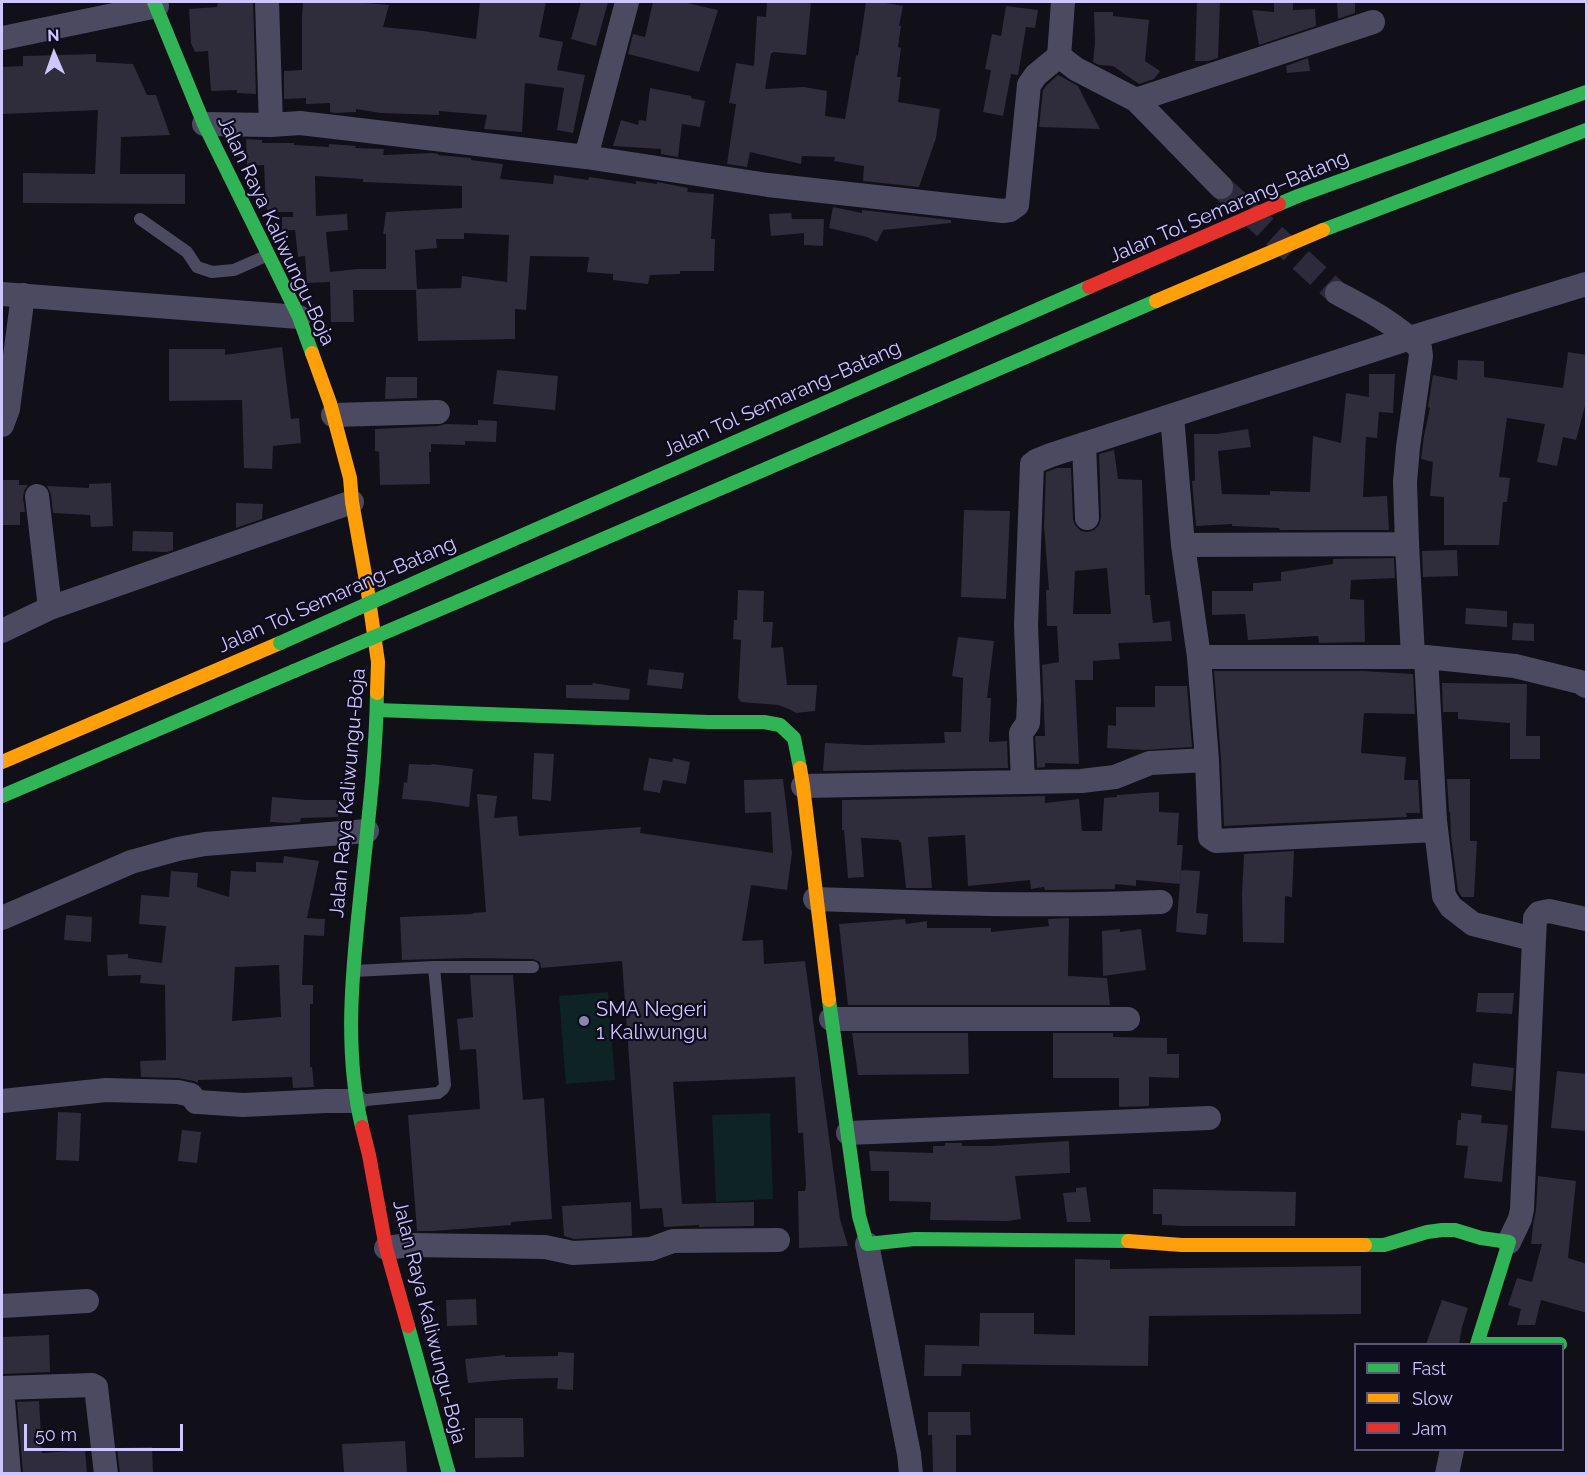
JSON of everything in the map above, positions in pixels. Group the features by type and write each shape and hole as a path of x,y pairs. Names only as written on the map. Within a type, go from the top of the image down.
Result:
{"main road":[{"name":"Jalan Raya Kaliwungu-Boja","path":"155,4 204,124 299,316 333,415 350,478 378,662 377,710 368,831 352,971 351,1030 356,1101 369,1155 386,1248 449,1473"},
{"name":"Jalan Tol Semarang–Batang","path":"2,762 280,643 929,356 1298,196 1587,92"},
{"path":"2,796 1315,233 1587,130"},
{"path":"377,710 771,723 784,728 794,738 803,786 831,1019 859,1216 867,1244 927,1239 1134,1241 1182,1245 1384,1245 1434,1231 1455,1230 1481,1238 1509,1242 1480,1330 1478,1343"}],"street":[{"path":"267,2 272,125"},
{"path":"586,157 627,2"},
{"path":"204,124 300,123 586,157 768,185 1003,211 1010,210 1017,205 1029,85 1036,75 1059,57 1063,2"},
{"path":"3,38 155,4"},
{"path":"1136,100 1373,22"},
{"path":"1059,57 1076,69 1136,100 1221,187"},
{"path":"1023,782 1021,733 1028,723 1029,700 1026,625 1032,464 1084,444 1410,338 1587,284"},
{"path":"1337,293 1385,319 1420,348 1421,356 1405,482 1407,544 1444,896 1451,907 1473,924 1533,939"},
{"path":"2,425 8,409 12,294 299,316"},
{"path":"333,415 438,412"},
{"path":"1172,416 1183,545 1198,657 1207,760 1210,837 1216,841 1436,830"},
{"path":"1084,444 1087,518"},
{"path":"37,496 50,608"},
{"path":"2,631 50,608 352,502"},
{"path":"1183,545 1407,544"},
{"path":"1198,657 1419,657 1515,666 1580,682 1587,686"},
{"path":"803,786 1100,780 1150,763 1207,760"},
{"path":"2,918 131,862 178,849 204,844 368,831"},
{"path":"816,899 989,904 1161,902"},
{"path":"1509,1242 1520,1219 1524,1187 1535,918 1543,911 1549,911 1587,919"},
{"path":"831,1019 1128,1019"},
{"path":"2,1101 106,1090 178,1092 192,1095 196,1102 243,1105 356,1101"},
{"path":"848,1133 1209,1118"},
{"path":"386,1248 410,1245 545,1247 573,1254 651,1249 673,1241 778,1240"},
{"path":"867,1244 911,1473"},
{"path":"2,1306 87,1301"},
{"path":"9,1473 2,1388 92,1385 96,1387 106,1473"},
{"path":"1447,1473 1452,1451"}],"lane":[{"path":"140,219 187,252 197,267 212,273 234,270 269,255"},
{"path":"352,971 533,967"},
{"path":"356,1101 438,1093 443,1089 445,1080 434,968"}],"green space":[{"path":"608,992 615,1080 566,1084 559,996"},
{"path":"770,1113 773,1199 716,1202 712,1115"}],"building":[{"path":"218,2 253,2 256,94 237,93 237,90 211,91 208,51 195,52 191,43 189,9 217,7"},
{"path":"303,2 389,5 383,27 476,39 480,2 546,2 539,37 563,42 557,70 585,75 573,133 557,130 564,88 525,83 522,132 484,129 487,115 439,111 439,115 381,113 356,109 356,112 335,113 330,112 330,103 306,104 306,98 284,99 284,71 302,70"},
{"path":"581,2 608,2 596,46 571,39"},
{"path":"653,2 683,2 718,10 699,72 628,54 633,34 645,37"},
{"path":"767,2 811,2 806,55 771,53 765,89 804,87 827,91 825,116 845,119 866,2 903,6 899,26 901,26 898,47 901,48 897,77 901,77 898,102 940,109 936,138 919,187 863,181 864,166 834,161 835,157 802,156 801,164 750,152 747,167 727,164 736,104 729,103 736,63 754,66 757,16 766,17"},
{"path":"1197,2 1220,2 1218,58 1208,61 1195,61"},
{"path":"1274,2 1293,2 1293,10 1315,9 1316,26 1259,45 1252,10 1274,12"},
{"path":"1337,2 1355,2 1355,13 1338,19"},
{"path":"1006,6 1038,10 1035,28 1026,27 1018,75 1011,74 1003,116 983,112 991,70 985,69 992,34 1001,36"},
{"path":"1094,12 1113,12 1113,16 1149,20 1145,61 1160,71 1154,79 1139,84 1113,66 1093,62"},
{"path":"96,54 96,62 133,64 147,95 156,95 170,135 121,137 120,174 185,174 185,204 23,203 23,173 95,174 98,110 2,114 2,67 23,66 23,56"},
{"path":"1308,58 1310,71 1287,73 1286,66"},
{"path":"1058,75 1078,86 1100,129 1039,127 1043,90"},
{"path":"650,88 705,101 700,127 682,124 678,157 661,154 661,149 613,146 621,120 638,125 639,120 646,121"},
{"path":"246,139 262,140 262,143 294,143 294,145 329,147 329,144 384,149 383,155 432,153 471,158 471,160 503,164 500,179 553,184 554,175 588,180 589,177 636,184 636,181 657,184 657,182 688,188 687,192 714,194 711,239 715,239 714,271 680,271 680,274 650,275 648,284 613,280 613,274 587,272 589,257 530,256 526,310 515,309 515,339 418,341 416,290 353,290 354,322 331,322 330,282 307,283 305,256 298,257 295,230 282,230 282,217 293,217 293,212 268,212 264,165 247,166","holes":["315,176 363,179 363,182 462,186 462,208 386,212 383,234 386,234 386,269 330,272 326,232 348,230 347,214 316,216","464,233 509,235 507,282 462,276 461,288 417,289 415,250 437,248 436,239 464,239"]},
{"path":"833,207 862,213 862,210 951,220 951,223 883,230 877,242 867,237 829,228"},
{"path":"791,213 792,219 824,219 823,246 804,245 804,233 771,236 769,214"},
{"path":"282,347 291,419 299,418 301,443 273,446 272,469 244,468 242,400 169,401 169,349 225,349 225,355"},
{"path":"1568,352 1587,355 1587,398 1576,440 1563,437 1557,466 1537,462 1545,424 1507,418 1499,477 1510,478 1507,502 1503,502 1499,545 1444,545 1444,497 1430,496 1433,462 1421,459 1433,375 1457,380 1458,360 1484,361 1484,377 1563,388"},
{"path":"497,370 558,376 555,410 493,404"},
{"path":"1369,374 1395,374 1393,413 1379,412 1377,438 1366,437 1363,497 1387,496 1389,530 1280,530 1279,528 1232,526 1232,524 1196,526 1192,481 1195,481 1194,434 1217,434 1248,429 1251,447 1218,451 1222,494 1270,495 1270,491 1310,492 1313,436 1341,443 1346,393 1369,397"},
{"path":"386,377 417,377 417,398 385,399"},
{"path":"478,420 497,421 496,442 465,441 465,445 431,444 430,484 380,485 379,452 375,451 375,429 446,424 478,425"},
{"path":"1114,450 1118,479 1142,480 1145,595 1150,595 1153,623 1170,621 1172,641 1118,643 1120,659 1093,661 1093,680 1075,680 1079,764 1045,763 1045,767 1037,768 1035,737 1045,736 1042,665 1059,662 1057,626 1047,626 1046,590 1049,590 1044,526 1046,472 1057,468 1071,468 1075,525 1081,531 1094,530 1099,525 1101,517 1099,454","holes":["1107,568 1111,614 1073,614 1075,571"]},
{"path":"2,480 19,480 19,485 28,485 24,491 25,512 20,512 20,525 2,525"},
{"path":"111,483 113,526 91,527 90,515 53,513 51,494 47,486 89,488 89,484"},
{"path":"236,503 263,504 262,519 236,528"},
{"path":"964,510 1010,511 1006,599 961,597"},
{"path":"133,531 173,532 173,550 167,552 132,551"},
{"path":"1457,550 1458,576 1423,577 1422,551"},
{"path":"1394,558 1395,578 1351,580 1350,599 1364,600 1365,642 1319,643 1318,636 1248,640 1245,614 1212,615 1212,591 1253,591 1253,583 1281,581 1281,572 1333,564 1333,559"},
{"path":"738,590 764,591 763,622 773,622 771,648 783,647 787,685 817,685 815,711 796,713 778,705 741,702 738,698 741,640 733,639 734,620 737,620"},
{"path":"1466,608 1507,611 1507,627 1465,624"},
{"path":"1513,623 1534,624 1534,641 1512,640"},
{"path":"958,637 994,641 987,698 991,698 989,742 1007,741 1008,768 823,771 825,743 867,745 945,743 944,732 961,732 963,678 952,676"},
{"path":"649,669 684,673 682,689 647,685"},
{"path":"1214,671 1363,671 1413,674 1415,714 1364,713 1361,753 1406,757 1404,780 1418,780 1420,813 1406,813 1407,817 1224,826"},
{"path":"593,683 630,689 629,700 566,698 566,685 592,685"},
{"path":"1442,683 1527,684 1526,736 1540,736 1540,759 1510,759 1510,723 1458,719 1458,712 1443,712"},
{"path":"1155,686 1187,686 1192,747 1144,750 1107,748 1108,725 1116,726 1116,707 1155,707"},
{"path":"534,753 554,754 551,801 532,799"},
{"path":"649,758 672,762 673,758 690,762 686,784 663,780 660,793 643,790"},
{"path":"409,764 473,769 469,807 402,799"},
{"path":"783,779 792,853 787,890 751,885 742,941 763,940 764,964 805,961 840,1219 848,1246 799,1248 798,1191 805,1191 806,1184 803,1133 798,1133 795,1077 673,1082 682,1204 754,1202 754,1226 664,1227 662,1208 640,1209 622,961 541,968 540,962 533,959 402,960 400,917 486,912 477,794 497,796 494,818 517,816 519,836 641,827 640,833 773,853 771,812 745,813 744,780"},
{"path":"1447,779 1470,779 1470,841 1477,841 1474,897 1462,897 1458,891"},
{"path":"1159,792 1159,812 1179,813 1177,845 1183,845 1180,884 1136,880 1136,886 1115,884 1115,889 1045,890 1044,887 1031,889 1030,880 968,886 965,835 928,837 932,888 906,888 899,840 861,838 864,877 848,878 844,830 842,830 842,800 1045,796 1045,803 1079,799 1082,831 1102,831 1104,798"},
{"path":"272,797 338,800 338,817 301,818 300,822 270,822"},
{"path":"1294,851 1292,897 1285,896 1284,943 1243,942 1244,854"},
{"path":"284,856 319,861 307,918 325,919 324,936 304,935 302,985 313,985 313,1004 310,1004 310,1067 312,1067 314,1087 293,1088 292,1077 198,1080 198,1083 178,1078 141,1077 140,1061 166,1060 165,985 140,983 141,975 108,976 107,955 128,954 128,958 162,963 166,926 139,924 141,895 169,897 171,871 198,873 197,887 229,897 231,871 256,872 256,862 283,863","holes":["279,965 281,1017 232,1021 235,967"]},
{"path":"1181,870 1200,871 1196,913 1208,914 1206,935 1176,932"},
{"path":"66,915 92,917 91,942 64,940"},
{"path":"1069,918 1068,976 1107,978 1110,1005 848,1005 839,924 905,919 906,924 927,921 927,928 991,928 991,932 1049,926 1048,919"},
{"path":"1120,929 1120,932 1141,929 1146,970 1103,976 1102,931"},
{"path":"470,975 513,975 523,1100 544,1098 552,1219 511,1222 511,1225 417,1231 408,1115 480,1109 476,1049 460,1050 457,1019 473,1017"},
{"path":"1478,993 1514,993 1512,1014 1476,1012"},
{"path":"852,1033 968,1033 969,1074 858,1075"},
{"path":"1053,1033 1113,1033 1113,1037 1167,1038 1167,1054 1179,1054 1179,1078 1149,1077 1149,1106 1119,1107 1119,1078 1053,1078"},
{"path":"1473,1063 1514,1068 1512,1091 1471,1086"},
{"path":"1557,1071 1587,1074 1587,1131 1551,1128"},
{"path":"58,1112 81,1113 79,1161 56,1160"},
{"path":"1461,1113 1482,1115 1481,1123 1508,1125 1502,1182 1464,1178 1468,1146 1456,1145 1458,1120 1461,1120"},
{"path":"182,1130 201,1132 197,1163 178,1161"},
{"path":"1069,1141 1070,1173 1015,1176 1021,1219 1008,1221 930,1220 931,1202 889,1201 889,1171 871,1171 869,1151 933,1153 933,1146 945,1146 945,1143 962,1143 962,1146 991,1146"},
{"path":"1538,1176 1576,1181 1568,1258 1587,1264 1587,1313 1541,1300 1535,1325 1517,1325 1521,1309 1508,1305 1517,1278 1532,1282 1542,1244 1531,1244"},
{"path":"1086,1187 1091,1222 1067,1222 1063,1193 1076,1192 1076,1188"},
{"path":"1153,1189 1296,1192 1295,1226 1162,1225 1162,1214 1153,1214"},
{"path":"631,1202 632,1236 574,1239 564,1236 562,1206"},
{"path":"1075,1259 1110,1260 1110,1269 1361,1266 1361,1314 1149,1316 1148,1366 962,1364 961,1376 924,1376 925,1345 979,1346 980,1313 1034,1313 1034,1334 1075,1335"},
{"path":"476,1299 477,1325 447,1326 446,1300"},
{"path":"1442,1300 1468,1308 1459,1343 1426,1343"},
{"path":"49,1335 50,1372 2,1374 2,1337"},
{"path":"558,1352 574,1353 573,1390 557,1389 558,1378 468,1383 465,1359 505,1355 505,1357 558,1356"},
{"path":"39,1401 42,1453 85,1450 87,1473 23,1473 17,1402"},
{"path":"928,1412 970,1412 971,1435 956,1435 956,1473 933,1473 932,1435 928,1435"},
{"path":"475,1418 523,1418 524,1457 475,1458"},
{"path":"405,1441 407,1473 344,1473 342,1444"},
{"path":"152,1447 153,1473 120,1473 117,1448"}],"tunnel":[{"path":"1221,187 1337,293"}],"traffic: fast":[{"path":"154,2 204,124 299,317 312,353"},
{"path":"1279,204 1586,92"},
{"path":"1323,230 1586,130"},
{"path":"448,568 1089,287"},
{"path":"459,601 1156,301"},
{"path":"280,643 448,568"},
{"path":"294,671 459,601"},
{"path":"2,796 294,671"},
{"path":"362,1127 356,1099 351,1042 352,984 373,770 377,693"},
{"path":"377,710 764,722 780,725 794,738 800,768"},
{"path":"829,1000 859,1216 867,1244 915,1239 1128,1241"},
{"path":"1365,1245 1384,1245 1427,1232 1442,1230 1455,1230 1481,1238 1509,1242 1477,1343"},
{"path":"408,1326 449,1474"}],"traffic: slow":[{"path":"1156,301 1323,230"},
{"path":"312,353 330,403 350,478 378,662 377,693"},
{"path":"2,762 280,643"},
{"path":"800,768 829,1000"},
{"path":"1128,1241 1182,1245 1365,1245"}],"traffic: jam":[{"path":"1089,287 1279,204"},
{"path":"362,1127 386,1248 408,1326"}],"place":[{"name":"SMA Negeri 1 Kaliwungu","path":"584,1021"}]}
